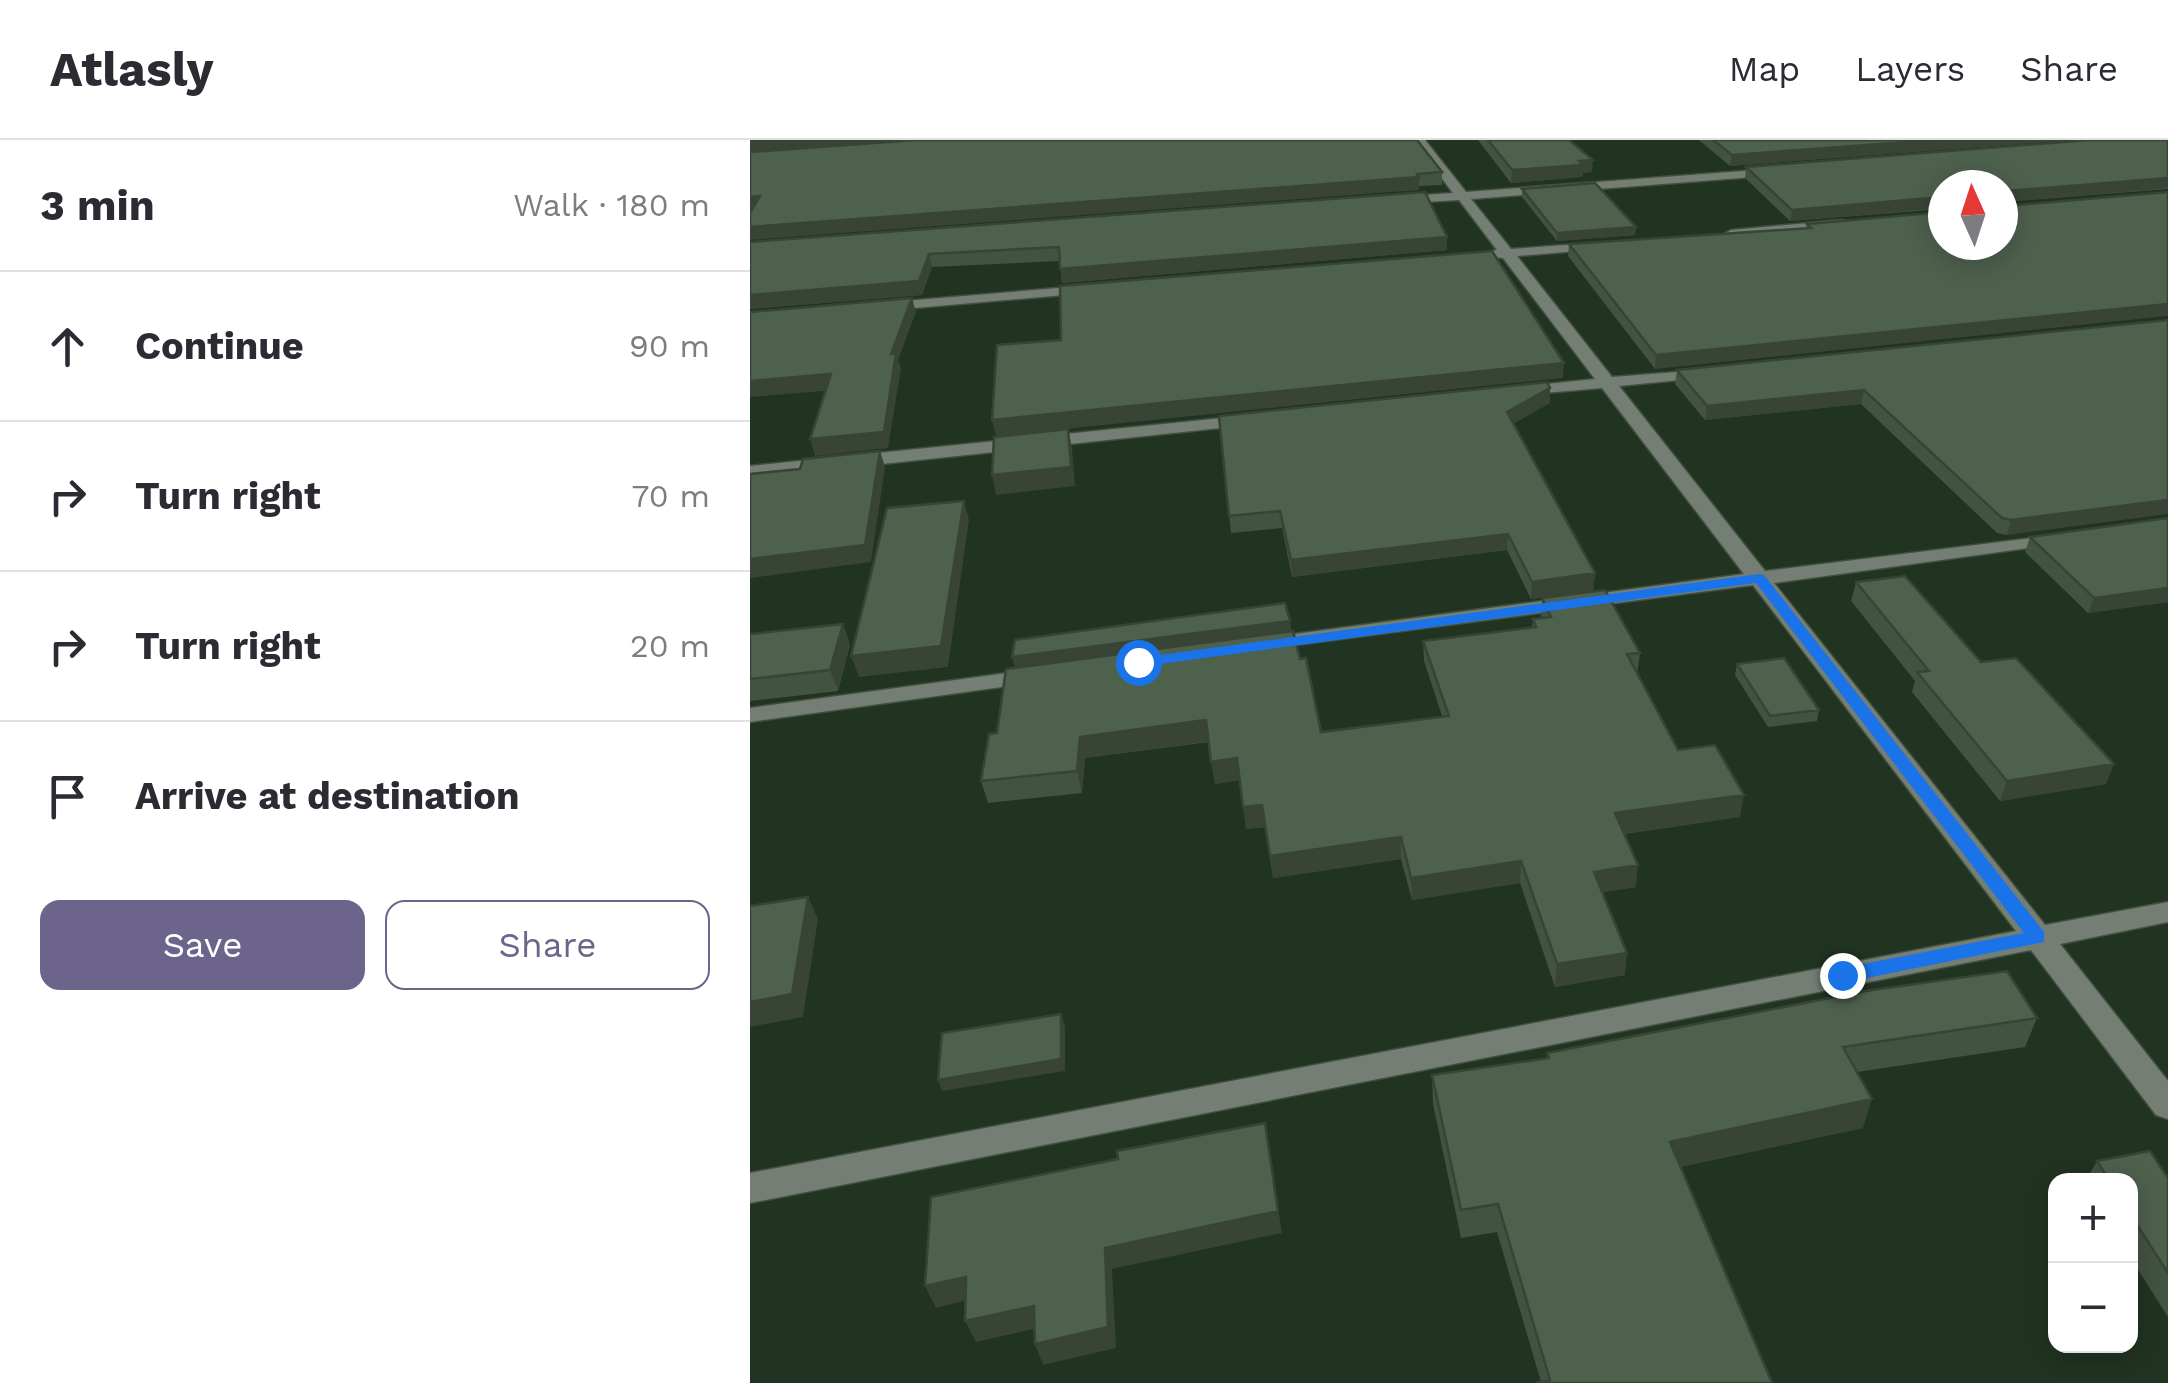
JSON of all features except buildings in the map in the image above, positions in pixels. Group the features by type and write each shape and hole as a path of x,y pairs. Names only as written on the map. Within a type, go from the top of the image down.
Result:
{"street":[{"path":"1419,140 1463,196 1497,254 1607,382 2168,1105"},
{"path":"1384,202 1794,170"},
{"path":"1705,236 1864,222"},
{"path":"1497,254 1626,243"},
{"path":"870,308 1108,288"},
{"path":"1490,394 1723,370"},
{"path":"750,472 1276,417"},
{"path":"1245,648 2090,534"},
{"path":"750,715 1067,672"},
{"path":"750,1188 2168,912"}],"route":[{"path":"1138,662 1759,578 2038,937 1842,975"}]}
